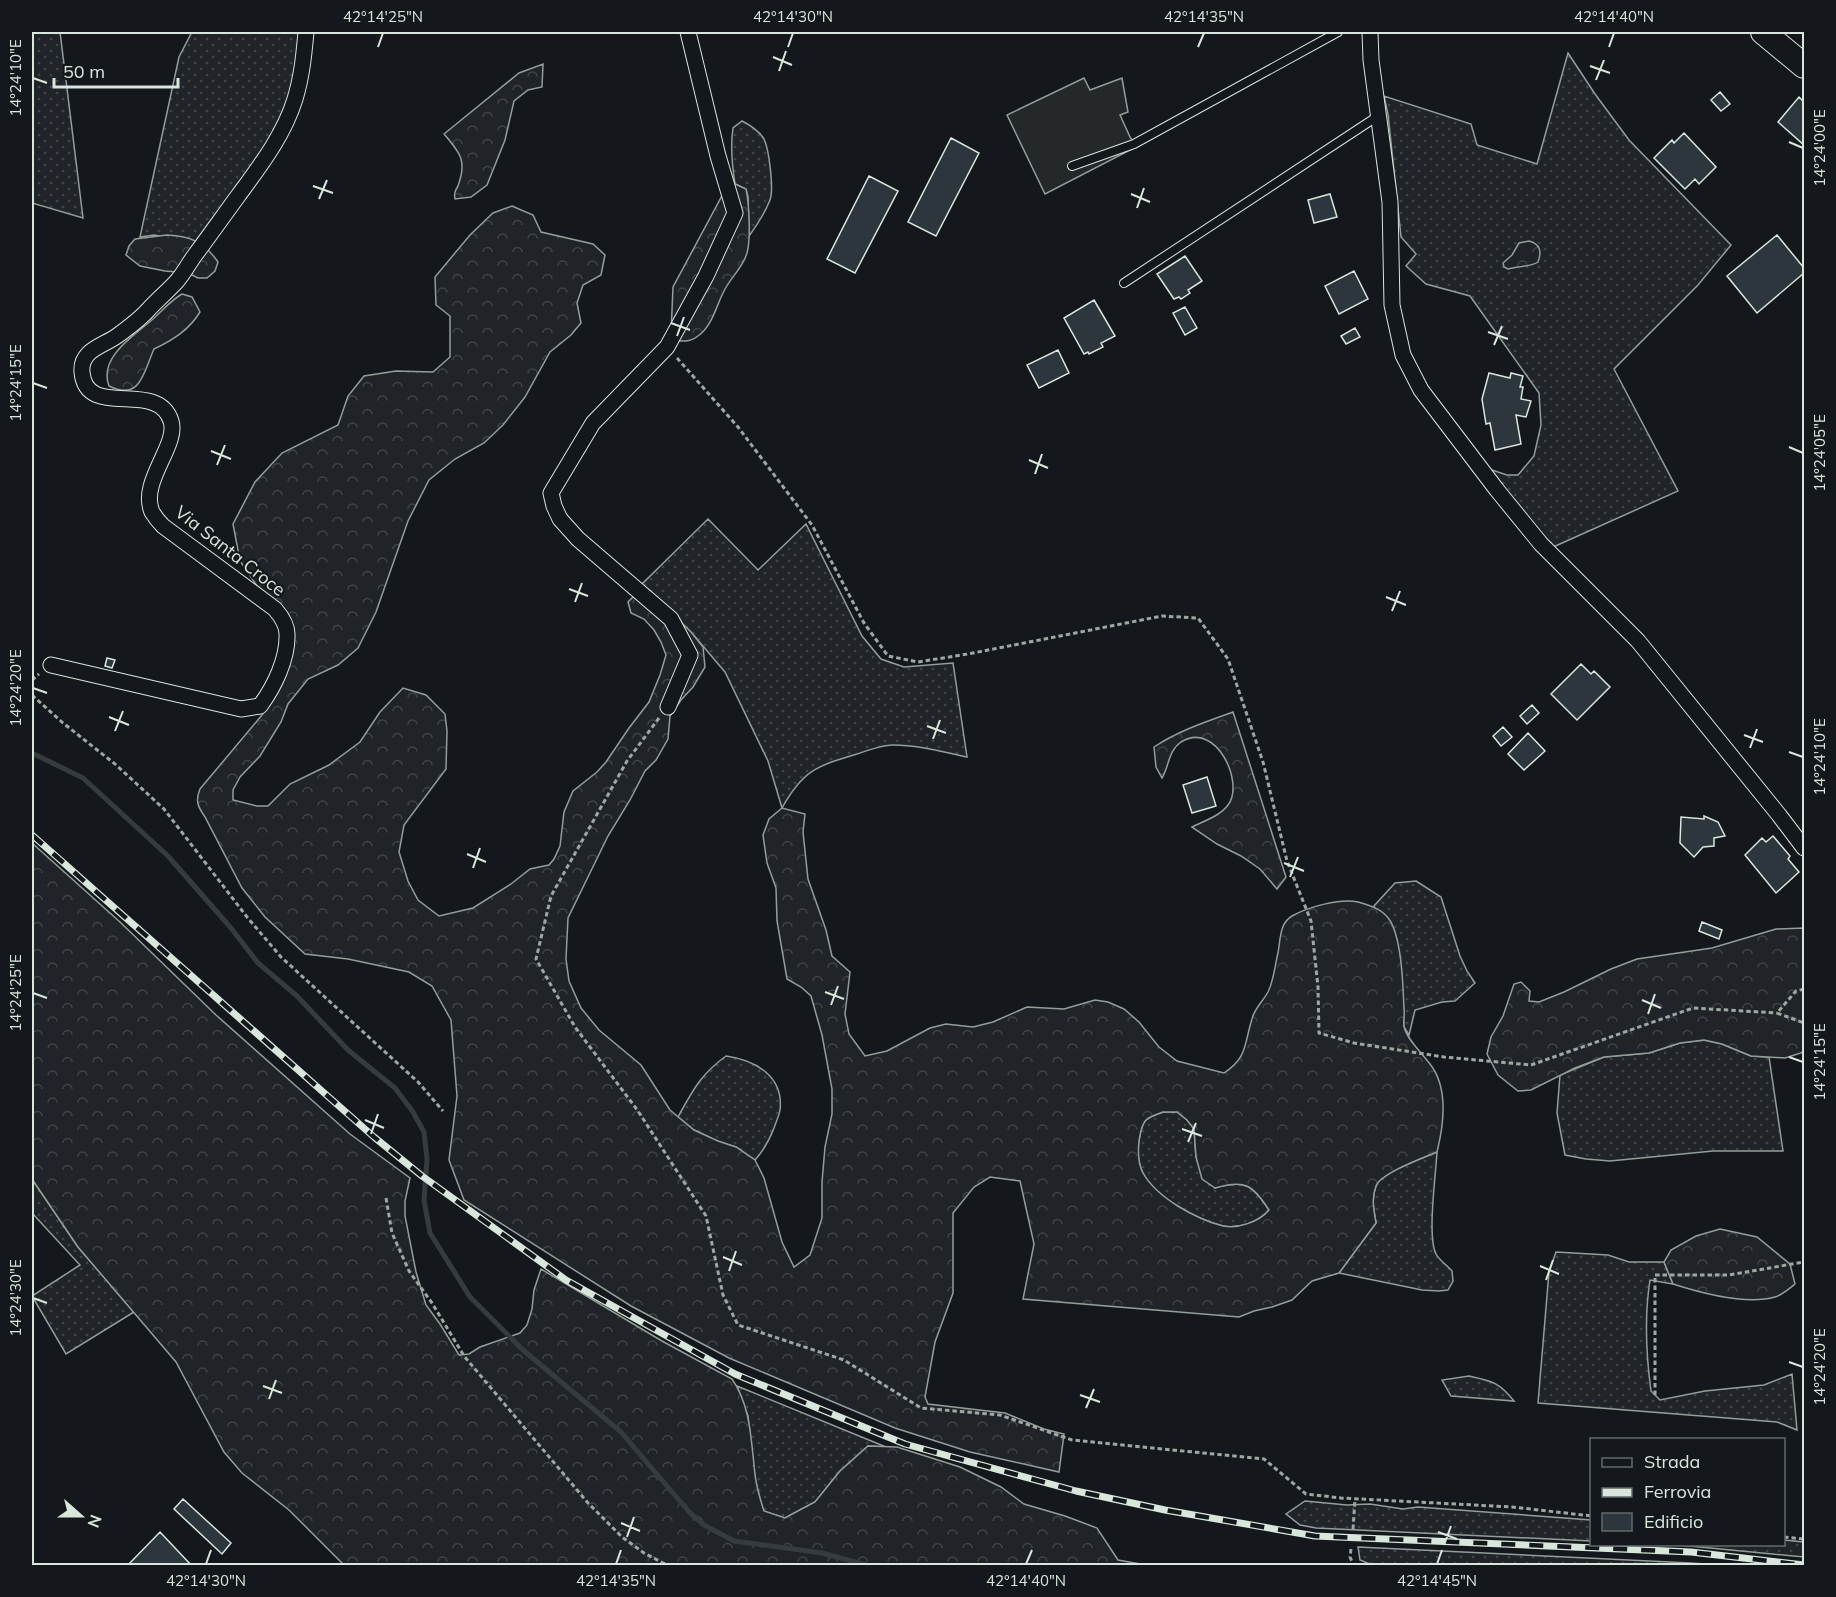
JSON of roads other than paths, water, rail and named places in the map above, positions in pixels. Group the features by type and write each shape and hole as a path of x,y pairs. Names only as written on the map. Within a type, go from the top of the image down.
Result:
{"main road":[{"path":"1763,32 1804,66"}],"street":[{"name":"Via Santa Croce","path":"51,665 241,708 260,706 272,689 284,659 288,634 283,619 275,609 163,526 152,511 150,495 154,478 172,438 173,424 168,412 157,403 142,399 119,400 100,396 87,387 82,372 85,358 96,347 115,338 134,324 178,280 273,147 295,101 303,68 306,32"},
{"path":"668,707 690,655 671,619 578,539 560,519 551,493 593,423 667,347 706,276 735,213 717,156 688,32"},
{"path":"1370,32 1371,60 1390,202 1392,305 1403,355 1421,390 1541,544 1638,641 1760,790 1804,848"}],"lane":[{"path":"1072,166 1134,144 1338,32"},
{"path":"1124,283 1378,116"}],"waterway":[{"path":"32,753 83,778 168,856 231,928 258,963 297,996 348,1050 395,1088 413,1112 424,1132 427,1159 424,1200 430,1233 470,1297 523,1350 621,1432 690,1513 704,1525 734,1541 822,1553 870,1566"}],"railway":[{"path":"32,835 374,1137 422,1176 566,1280 735,1374 905,1444 1076,1491 1165,1510 1315,1536 1691,1552 1804,1565"}]}
